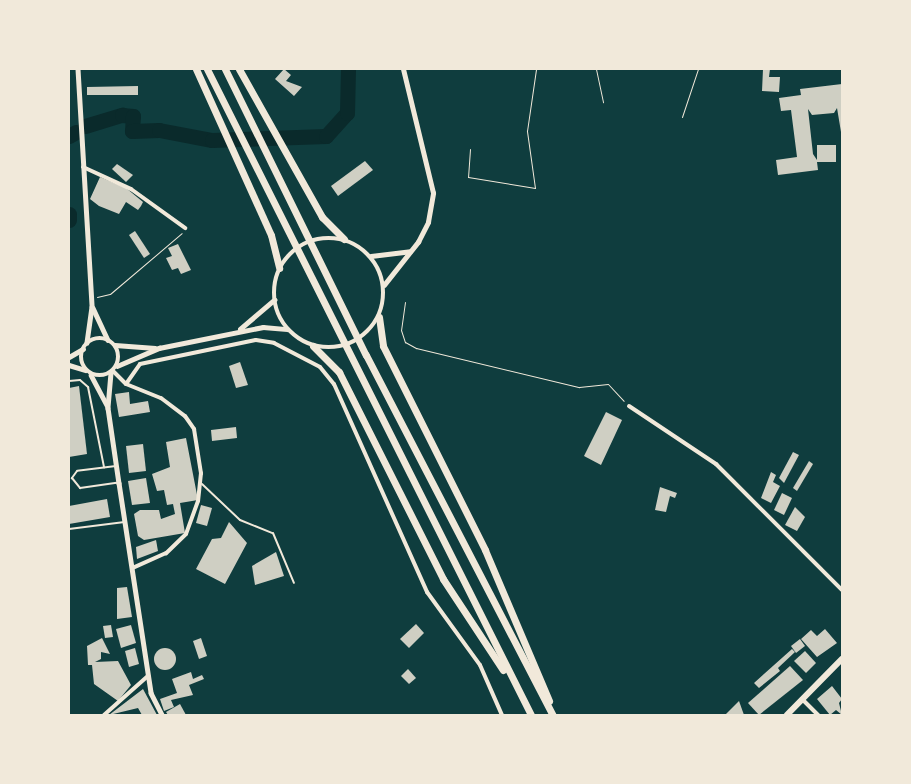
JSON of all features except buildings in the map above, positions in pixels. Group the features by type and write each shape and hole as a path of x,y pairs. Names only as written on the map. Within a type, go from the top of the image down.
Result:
{"highway":[{"path":"196,69 244,181 271,235 279,268"},
{"path":"207,69 510,678 531,715"},
{"path":"225,69 366,355 554,715"},
{"path":"239,69 322,217 344,239"},
{"path":"379,317 383,346 485,550 554,715"},
{"path":"314,346 339,372 443,579 510,678"}],"main road":[{"path":"787,715 842,659"}],"street":[{"path":"69,357 82,349 87,343 92,307 82,166 78,69"},
{"path":"403,69 433,193 428,222 411,251 384,286 379,317 366,334 347,345 314,346 287,329 274,300 279,268 293,251 312,240 344,239 371,256 390,257 411,251"},
{"path":"82,166 131,189 185,228"},
{"path":"371,256 384,286"},
{"path":"237,332 274,300"},
{"path":"92,307 108,340 114,345 159,348"},
{"path":"162,715 148,676 116,466 108,408 112,372 117,366 159,348 237,332 287,329"},
{"path":"87,343 108,340"},
{"path":"126,384 140,364 256,340 274,343 320,367 334,384 427,592 480,665 502,715"},
{"path":"114,345 117,366"},
{"path":"82,349 85,370"},
{"path":"69,365 85,370 91,375 108,408"},
{"path":"91,375 112,372 126,384 161,398 185,416 198,446 202,484 186,534 166,553 132,568"},
{"path":"629,406 716,464 842,590"},
{"path":"104,715 148,676"},
{"path":"802,700 818,715"}],"lane":[{"path":"69,381 80,380 88,386 104,467"},
{"path":"116,466 76,471 73,482 80,488 119,482"},
{"path":"202,484 240,520 273,533 294,583"},
{"path":"69,529 125,522"}],"path":[{"path":"470,149 468,177 535,188 527,131 536,69"},
{"path":"596,69 604,102"},
{"path":"682,117 698,69"},
{"path":"92,297 110,294 185,228"},
{"path":"405,302 401,330 405,342 416,348 579,387 608,384 629,406"}],"waterway":[{"path":"85,126 122,115 133,116 132,131 159,130 212,140 326,136 347,113 348,69"},
{"path":"69,136 76,132"},
{"path":"69,214 69,220"}]}
